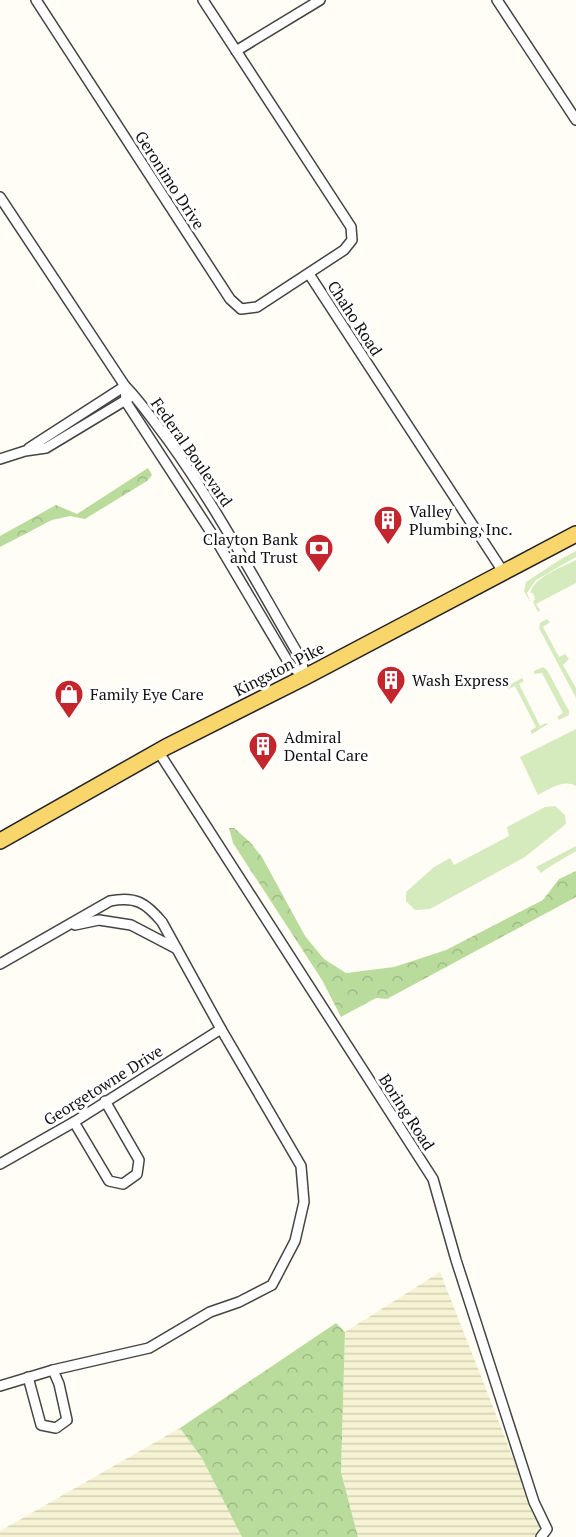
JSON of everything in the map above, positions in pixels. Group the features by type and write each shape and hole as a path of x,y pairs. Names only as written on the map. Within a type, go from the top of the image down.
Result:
{"main road":[{"name":"Kingston Pike","path":"0,840 158,751 305,677 576,534"}],"street":[{"name":"Geronimo Drive","path":"36,0 230,299 241,309 257,307 309,274"},
{"name":"Chaho Road","path":"203,0 351,227 352,240 344,250 309,274 504,573"},
{"path":"236,51 320,0"},
{"path":"497,0 576,120"},
{"name":"Federal Boulevard","path":"0,197 125,386 130,398 290,665 305,677"},
{"path":"25,451 125,386"},
{"path":"0,459 25,451 46,448 130,398"},
{"name":"Federal Boulevard","path":"130,398 181,458 220,519 301,659 305,677"},
{"path":"87,411 93,420"},
{"name":"Boring Road","path":"158,751 433,1179 456,1260 534,1502 547,1529 541,1537"},
{"path":"0,964 110,901 131,899 150,907 162,922 301,1166 304,1202 295,1241 272,1285 239,1302 210,1312 148,1348 53,1370 0,1386"},
{"path":"65,927 99,920 121,923 131,925 177,949"},
{"name":"Georgetowne Drive","path":"0,1164 74,1122 221,1029"},
{"path":"74,1122 109,1181 123,1184 137,1174 139,1160 105,1101"},
{"path":"28,1377 41,1425 57,1428 67,1420 59,1384 53,1370"}],"shaded area":[{"path":"440,1272 544,1537 358,1537 341,1472 345,1332"},
{"path":"180,1428 207,1463 243,1537 0,1537 0,1531"}],"green space":[{"path":"148,468 152,475 147,481 85,519 70,516 52,520 0,547 0,536 56,505 77,514"},
{"path":"576,551 576,557 536,580 527,593 531,603 524,591 526,582"},
{"path":"576,560 576,583 536,604 540,610 538,612 533,602 535,599 533,593 530,593 533,587 549,573"},
{"path":"547,619 550,622 543,627 559,657 565,654 569,659 563,665 576,688 576,698 539,628 540,623"},
{"path":"543,667 547,670 569,711 569,715 559,720 557,717 563,713 542,673 534,674 534,671"},
{"path":"522,678 524,681 519,684 540,726 548,724 532,734 530,731 536,727 515,686 508,689 506,687"},
{"path":"576,729 576,786 561,784 538,795 520,757"},
{"path":"555,806 565,815 566,824 525,857 430,909 415,910 406,901 406,892 434,867 450,858 454,865 509,836 507,827 545,807"},
{"path":"229,828 234,828 250,842 262,857 305,936 324,959 346,973 394,967 446,950 543,900 559,879 576,871 576,897 387,999 376,998 341,1017 322,980 233,843"},
{"path":"576,846 576,851 541,873 536,867"},
{"path":"336,1323 345,1332 341,1472 358,1537 242,1537 202,1458 180,1428"}],"place":[{"name":"Valley Plumbing, Inc.","path":"388,546"},
{"name":"Clayton Bank and Trust","path":"319,574"},
{"name":"Wash Express","path":"391,706"},
{"name":"Family Eye Care","path":"69,720"},
{"name":"Admiral Dental Care","path":"263,772"}]}
